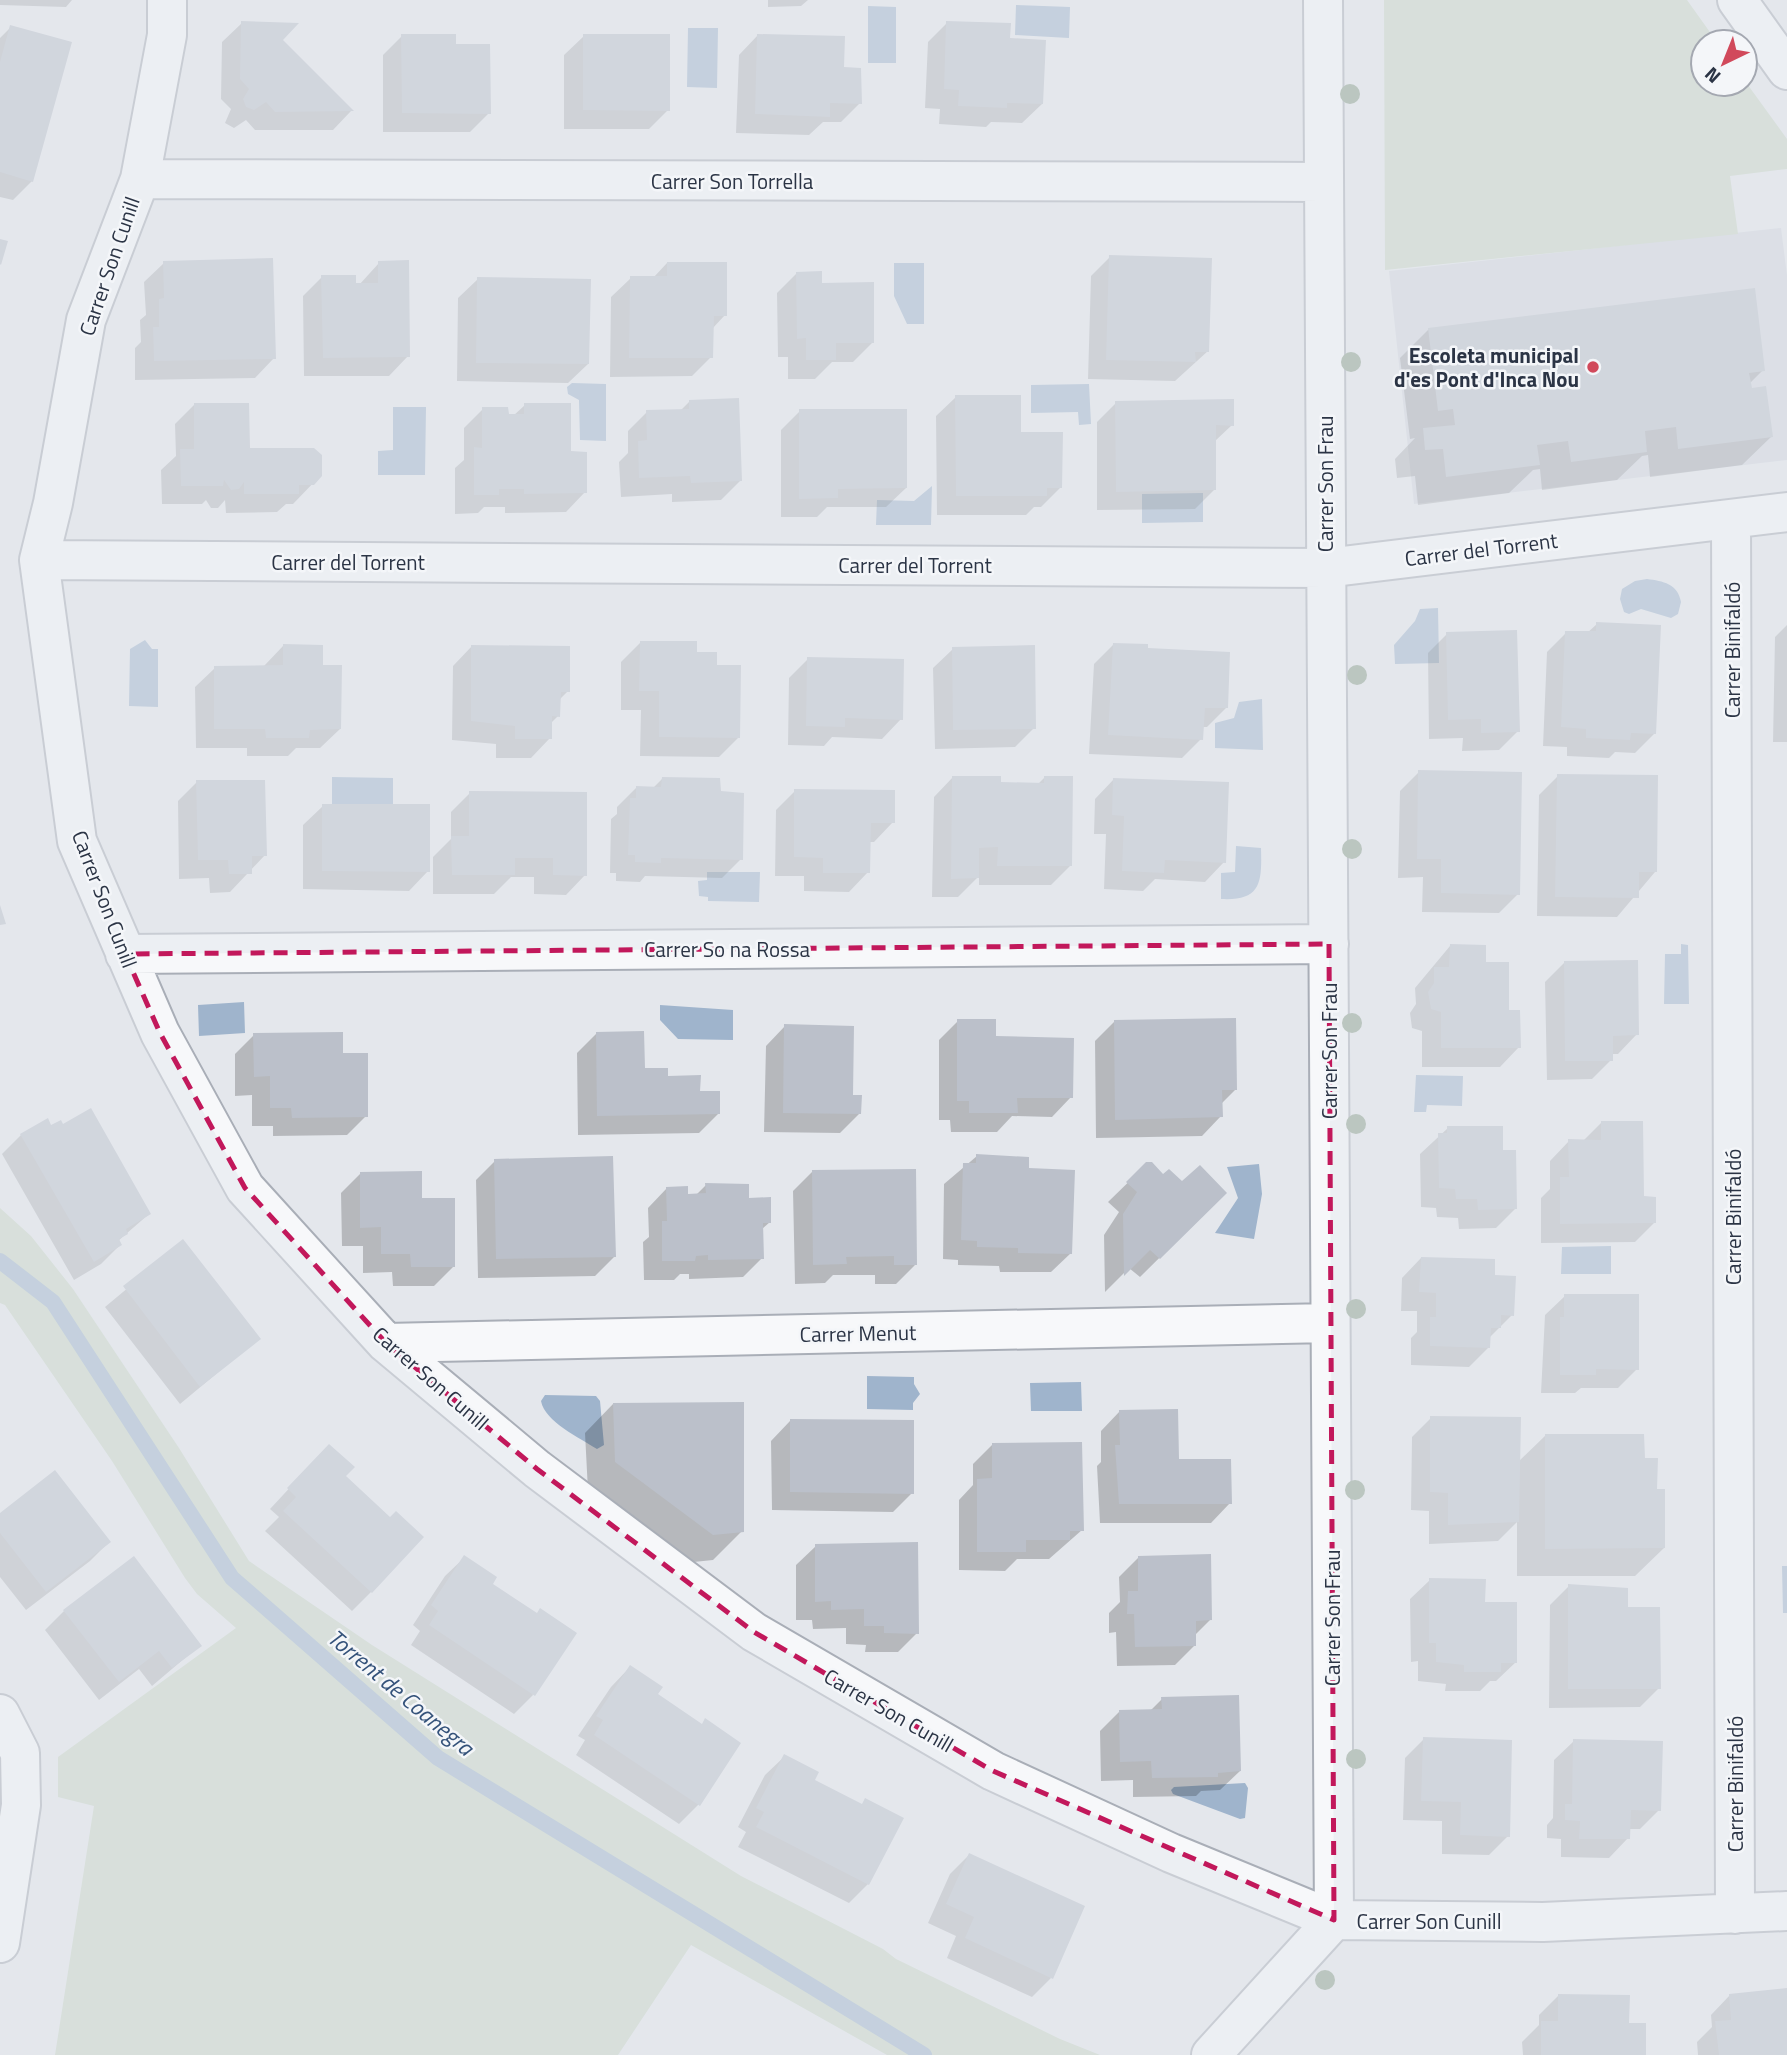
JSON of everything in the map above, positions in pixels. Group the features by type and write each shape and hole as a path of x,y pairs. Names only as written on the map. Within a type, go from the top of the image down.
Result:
{"street":[{"name":"Carrer Son Cunill","path":"167,0 167,36 140,180 86,320 53,503 39,560 77,841 160,1032 245,1188 386,1343 537,1469 754,1632 993,1771 1171,1853 1334,1920 1543,1922 1787,1911"},
{"name":"Carrer Son Frau","path":"1323,0 1334,1920"},
{"path":"1737,0 1787,70"},
{"name":"Carrer Son Torrella","path":"140,180 1323,182"},
{"name":"Carrer del Torrent","path":"39,560 1326,568 1787,512"},
{"name":"Carrer Binifaldó","path":"1731,519 1735,1914"},
{"name":"Carrer So na Rossa","path":"125,954 1329,944"},
{"name":"Carrer Menut","path":"386,1343 1330,1323"},
{"path":"0,1714 20,1753 21,1805 0,1943"},
{"path":"1211,2055 1334,1920"}],"highlighted area":[{"path":"1329,944 1334,1920 993,1771 754,1632 537,1469 386,1343 245,1188 160,1033 125,954"}],"shaded area":[{"name":"Escoleta municipal d'es Pont d'Inca Nou","path":"1781,228 1787,275 1787,460 1414,504 1389,271"}],"green space":[{"path":"1384,0 1687,0 1707,28 1689,28 1689,98 1757,98 1787,139 1787,169 1730,176 1738,234 1385,270"},
{"path":"0,1208 31,1236 73,1289 179,1448 249,1561 372,1645 741,1876 883,1949 896,1959 1060,2039 1100,2055 887,2055 691,1945 618,2055 55,2055 94,1806 58,1797 58,1757 236,1628 197,1594 185,1578 112,1461 5,1305 0,1303"}],"water":[{"path":"1016,5 1070,7 1069,38 1015,35"},
{"path":"868,6 896,7 896,63 868,63"},
{"path":"688,28 718,28 717,88 687,87"},
{"path":"894,263 924,263 924,324 907,324 894,296"},
{"path":"572,383 606,384 606,441 580,440 579,400 568,394 567,387"},
{"path":"1089,384 1091,424 1079,425 1078,412 1031,413 1031,385"},
{"path":"393,407 426,407 425,475 378,475 378,451 393,450"},
{"path":"932,486 931,525 876,525 877,500 914,501"},
{"path":"1203,493 1203,522 1142,523 1142,494"},
{"path":"1647,579 1664,582 1677,591 1681,602 1678,614 1671,618 1641,609 1629,614 1624,612 1620,599 1622,589 1635,581"},
{"path":"1438,608 1439,663 1395,664 1394,645 1415,621 1420,609"},
{"path":"145,640 152,649 158,649 158,707 129,706 130,649"},
{"path":"1262,699 1263,750 1215,748 1215,723 1234,718 1239,702"},
{"path":"332,777 393,778 393,804 332,804"},
{"path":"1236,846 1261,848 1259,880 1251,893 1244,897 1221,899 1221,873 1235,872"},
{"path":"707,872 760,872 759,902 708,901 708,897 699,896 698,881 707,880"},
{"path":"1681,944 1688,945 1689,1004 1664,1004 1665,954 1681,954"},
{"path":"244,1002 245,1033 199,1036 198,1005"},
{"path":"660,1005 733,1010 733,1040 678,1039 660,1020"},
{"path":"1416,1075 1463,1076 1462,1106 1427,1105 1426,1112 1414,1112"},
{"path":"1259,1164 1262,1194 1254,1239 1215,1233 1238,1198 1227,1167"},
{"path":"1611,1246 1611,1274 1561,1274 1562,1247"},
{"path":"867,1376 914,1377 914,1384 920,1394 913,1403 913,1410 867,1409"},
{"path":"1081,1382 1082,1411 1031,1411 1030,1383"},
{"path":"545,1395 596,1396 600,1401 604,1445 597,1449 556,1423 544,1409 541,1401"},
{"path":"1782,1566 1787,1566 1787,1613 1783,1613"},
{"path":"1245,1783 1248,1788 1245,1818 1240,1819 1173,1794 1171,1790 1174,1787"}],"building":[{"path":"241,21 299,23 283,40 354,111 275,112 266,102 254,110 246,107 243,99 249,89 240,79"},
{"path":"946,21 1011,23 1010,38 1046,40 1043,104 1007,103 1007,108 958,106 959,90 944,89"},
{"path":"10,25 72,42 33,182 0,172 0,62"},
{"path":"401,34 456,34 456,44 490,44 491,114 402,113"},
{"path":"583,34 670,34 670,111 583,110"},
{"path":"757,34 845,36 844,67 861,68 862,104 830,103 830,117 755,114"},
{"path":"0,239 8,241 1,265 0,264"},
{"path":"1109,255 1212,258 1209,352 1195,352 1196,362 1106,360"},
{"path":"273,258 276,359 154,361 153,327 159,327 159,299 164,298 163,261"},
{"path":"409,260 410,357 323,358 321,275 356,275 356,283 378,283 378,261"},
{"path":"667,262 727,262 727,316 714,316 713,358 629,358 630,276 667,276"},
{"path":"822,271 822,283 874,282 874,343 836,343 836,360 806,360 806,338 797,339 796,272"},
{"path":"477,277 591,279 589,364 476,363"},
{"path":"1755,288 1765,371 1749,373 1752,388 1766,386 1773,437 1678,449 1676,427 1645,431 1647,452 1571,462 1568,441 1537,445 1540,465 1446,477 1443,449 1425,450 1423,428 1455,425 1453,409 1438,411 1428,328"},
{"path":"955,395 1021,395 1021,432 1063,432 1062,488 1047,488 1047,496 956,496"},
{"path":"739,398 742,481 691,483 690,476 639,478 638,441 647,440 646,410 689,409 689,400"},
{"path":"1234,399 1234,426 1216,425 1216,490 1116,492 1115,401"},
{"path":"194,403 249,403 250,448 314,448 322,455 322,476 314,485 299,485 299,494 244,494 244,482 239,489 231,490 224,480 223,486 181,486 180,449 194,449"},
{"path":"524,403 571,403 571,451 587,452 587,493 524,494 524,489 499,489 499,495 474,495 474,447 482,448 482,407 508,407 509,414 524,414"},
{"path":"799,409 907,409 907,488 838,489 838,498 799,499"},
{"path":"1596,622 1661,625 1656,734 1631,733 1630,740 1586,738 1586,729 1561,727 1565,631 1596,631"},
{"path":"1517,630 1520,732 1481,733 1481,719 1448,720 1446,632"},
{"path":"640,641 697,641 697,652 717,652 717,665 741,665 740,738 659,737 659,691 639,691"},
{"path":"1113,643 1148,644 1148,648 1230,652 1228,708 1205,708 1203,740 1108,735"},
{"path":"283,644 323,645 323,665 342,665 341,729 310,730 309,738 266,738 265,729 214,729 214,666 283,665"},
{"path":"471,645 570,646 570,692 561,692 560,717 552,716 552,739 515,739 515,726 471,721"},
{"path":"1035,645 1036,729 953,730 952,647"},
{"path":"807,657 904,659 903,720 845,718 845,727 806,726"},
{"path":"1418,770 1522,772 1520,895 1441,893 1441,859 1417,859"},
{"path":"1557,774 1658,775 1657,872 1639,872 1639,898 1555,897"},
{"path":"952,776 1001,776 1001,782 1044,783 1044,776 1073,776 1072,866 997,866 998,847 979,848 979,878 951,879"},
{"path":"662,777 720,778 721,791 744,793 743,860 661,858 661,863 635,862 635,855 628,855 630,798 636,798 636,786 661,787"},
{"path":"1113,778 1229,782 1226,863 1165,860 1164,873 1122,871 1124,816 1112,815"},
{"path":"196,780 265,780 267,856 252,856 252,874 229,874 228,860 198,860"},
{"path":"794,789 895,790 895,823 871,823 870,873 823,873 823,858 794,857"},
{"path":"469,791 587,792 587,876 553,875 553,858 515,858 515,875 452,875 451,836 469,836"},
{"path":"322,804 430,804 430,872 322,871"},
{"path":"0,905 6,924 0,925"},
{"path":"1450,944 1486,945 1486,962 1509,962 1509,1010 1520,1010 1521,1048 1441,1048 1441,1012 1431,1009 1428,992 1434,983 1434,967 1449,967"},
{"path":"1638,960 1639,1035 1613,1036 1613,1061 1565,1061 1564,961"},
{"path":"1236,1018 1237,1090 1222,1090 1223,1117 1115,1120 1114,1020"},
{"path":"957,1019 996,1019 996,1036 1074,1038 1073,1098 1017,1098 1018,1113 969,1113 969,1101 957,1101"},
{"path":"784,1024 854,1026 853,1095 862,1095 861,1114 783,1113"},
{"path":"644,1031 645,1068 668,1068 668,1076 701,1075 700,1091 720,1091 720,1114 597,1116 596,1032"},
{"path":"343,1032 343,1053 368,1053 368,1117 292,1118 291,1108 270,1108 270,1076 254,1077 253,1033"},
{"path":"91,1108 151,1214 126,1229 128,1234 119,1239 122,1245 94,1262 20,1134 48,1118 51,1125 61,1120 63,1124"},
{"path":"1601,1121 1643,1121 1644,1196 1656,1197 1656,1223 1560,1224 1560,1177 1569,1177 1568,1139 1601,1140"},
{"path":"1447,1126 1503,1126 1503,1150 1516,1150 1517,1209 1478,1210 1477,1199 1456,1199 1455,1189 1439,1188 1438,1133 1447,1133"},
{"path":"976,1154 1029,1157 1029,1168 1075,1170 1072,1254 1018,1253 1018,1248 977,1247 977,1241 961,1240 963,1163 976,1163"},
{"path":"613,1156 616,1257 496,1259 494,1159"},
{"path":"1146,1162 1152,1162 1163,1174 1169,1169 1182,1181 1200,1165 1227,1193 1160,1259 1150,1250 1124,1276 1123,1214 1137,1192 1126,1182"},
{"path":"916,1169 917,1265 894,1265 894,1256 846,1257 847,1264 813,1265 812,1170"},
{"path":"422,1171 422,1198 455,1198 455,1267 411,1267 410,1254 381,1254 381,1227 360,1228 360,1172"},
{"path":"705,1183 749,1184 749,1198 771,1197 771,1223 763,1223 764,1259 708,1260 708,1255 696,1256 695,1261 662,1261 662,1221 667,1221 666,1187 688,1186 688,1194 706,1193"},
{"path":"183,1239 261,1339 200,1387 123,1286"},
{"path":"1421,1257 1495,1259 1495,1275 1516,1276 1514,1316 1501,1315 1501,1328 1491,1328 1490,1348 1430,1346 1430,1317 1436,1317 1436,1293 1419,1292"},
{"path":"1564,1294 1639,1294 1639,1370 1596,1369 1596,1375 1560,1375 1560,1317 1564,1317"},
{"path":"744,1402 744,1532 713,1535 615,1462 613,1403"},
{"path":"1178,1409 1179,1459 1231,1459 1232,1504 1119,1504 1115,1445 1120,1445 1119,1410"},
{"path":"1430,1416 1521,1417 1519,1522 1448,1525 1448,1493 1430,1492"},
{"path":"790,1419 914,1420 914,1494 790,1492"},
{"path":"1545,1434 1644,1434 1645,1458 1658,1458 1657,1489 1665,1489 1665,1548 1545,1549"},
{"path":"1082,1442 1084,1531 1070,1531 1070,1540 1026,1540 1026,1552 977,1552 977,1479 992,1478 992,1443"},
{"path":"329,1444 355,1467 346,1476 390,1517 396,1511 424,1537 372,1593 283,1511 296,1497 287,1488"},
{"path":"55,1470 111,1542 46,1592 0,1533 0,1513"},
{"path":"918,1542 919,1634 884,1633 884,1626 864,1626 864,1609 831,1610 831,1601 815,1602 815,1544"},
{"path":"1211,1554 1212,1620 1196,1621 1196,1646 1135,1647 1134,1614 1127,1614 1128,1591 1138,1591 1138,1556"},
{"path":"464,1555 497,1577 493,1584 537,1613 540,1608 577,1633 535,1696 429,1625 438,1611 431,1605"},
{"path":"134,1556 202,1646 172,1668 159,1651 119,1682 63,1610"},
{"path":"1429,1578 1486,1579 1485,1602 1517,1602 1517,1663 1501,1663 1501,1672 1464,1672 1464,1665 1436,1662 1436,1643 1429,1643"},
{"path":"1568,1584 1628,1588 1628,1607 1660,1607 1661,1689 1568,1689"},
{"path":"630,1665 663,1687 658,1694 702,1724 705,1718 741,1743 700,1806 594,1735 603,1720 596,1716"},
{"path":"1239,1695 1241,1771 1218,1773 1218,1777 1152,1778 1151,1761 1120,1762 1119,1710 1162,1709 1161,1697"},
{"path":"1423,1737 1512,1740 1510,1837 1460,1835 1461,1802 1421,1801"},
{"path":"1573,1739 1663,1741 1661,1811 1631,1810 1630,1839 1579,1839 1580,1821 1565,1820 1565,1804 1572,1804"},
{"path":"784,1754 819,1772 815,1780 862,1804 865,1798 904,1818 869,1885 756,1827 764,1812 756,1808"},
{"path":"969,1853 1085,1906 1053,1979 965,1938 974,1917 946,1904"},
{"path":"1787,1988 1787,2055 1719,2055 1715,2021 1731,2020 1729,1994"},
{"path":"1558,1994 1630,1995 1629,2023 1646,2023 1646,2055 1541,2055 1541,2021 1558,2021"}],"waterway":[{"name":"Torrent de Coanegra","path":"0,1261 53,1302 232,1578 438,1758 924,2055"}],"place":[{"name":"Escoleta municipal d'es Pont d'Inca Nou","path":"1593,367"}]}
